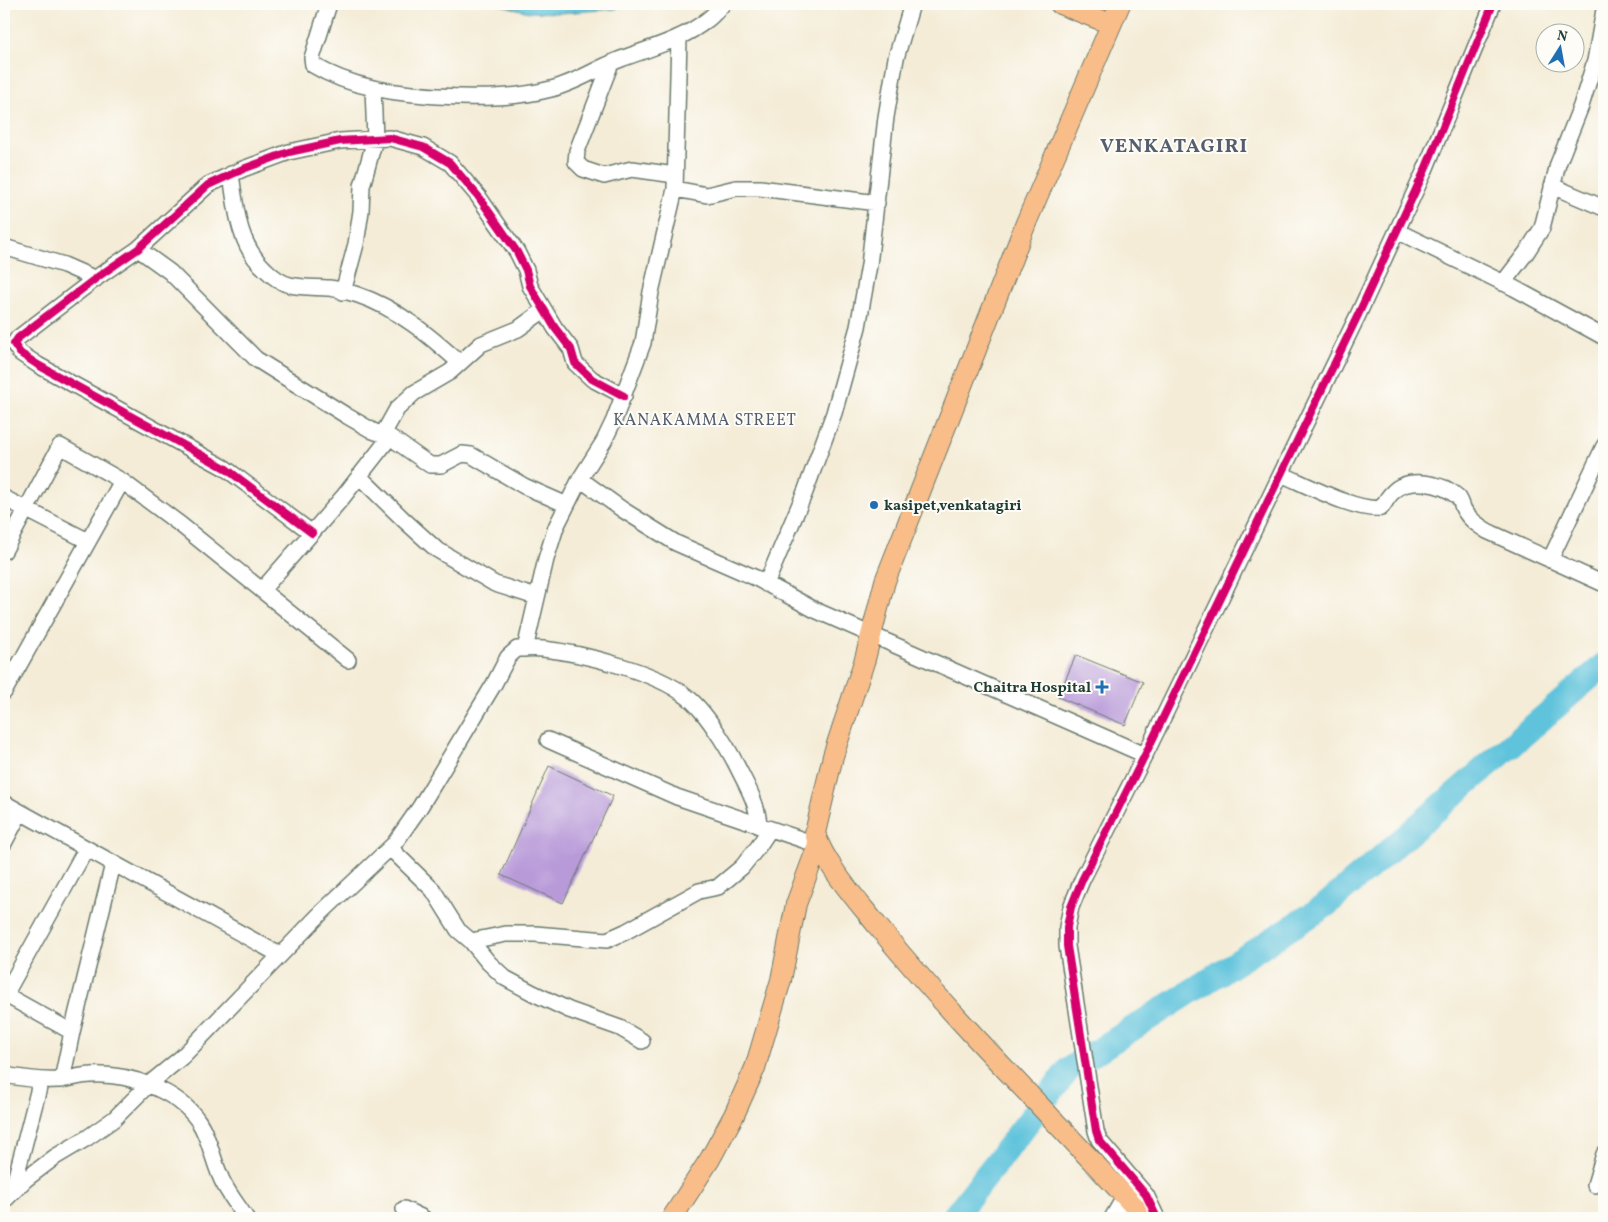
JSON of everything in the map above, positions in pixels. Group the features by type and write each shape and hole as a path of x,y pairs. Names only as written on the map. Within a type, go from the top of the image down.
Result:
{"main road":[{"path":"1060,4 1111,24"},
{"path":"1120,4 1026,223 884,581 865,659 833,756 815,833 818,846 858,901 886,935 984,1048 1145,1218"},
{"path":"672,1218 710,1159 734,1114 755,1068 781,980 796,904 818,846"}],"street":[{"path":"330,4 312,58 313,65 326,73 373,88 424,95 464,97 509,97 552,89 584,78 612,62 679,38 708,20 723,4"},
{"path":"766,584 805,492 834,413 858,327 877,203 886,117 896,58 912,4"},
{"path":"1157,1218 1146,1195 1099,1140 1096,1131 1067,946 1067,927 1071,907 1397,231 1425,170 1493,4"},
{"path":"1503,283 1526,254 1542,228 1558,164 1581,106 1595,61 1604,10"},
{"path":"525,649 546,559 556,527 580,479 604,441 624,396 643,343 651,292 675,182 679,38"},
{"path":"612,62 578,151 576,162 583,169 604,176 632,169 675,182 706,195 736,188 760,188 877,203"},
{"path":"343,292 356,244 361,211 362,186 375,139 373,88"},
{"path":"10,340 18,338 138,249 208,185 231,174 289,152 340,141 390,138 423,147 450,163 478,196 517,252 526,270 530,286 555,328 571,349 575,363 592,379 624,396"},
{"path":"231,174 243,237 256,261 275,278 290,285 332,288 359,296 390,309 460,363"},
{"path":"1552,186 1604,208"},
{"path":"1397,231 1503,283 1604,337"},
{"path":"4,247 64,265 96,279"},
{"path":"138,249 170,272 256,359 347,416 386,436 430,465 441,464 462,454 471,455 524,486 567,505"},
{"path":"262,590 360,476 386,436 397,410 409,399 450,372 481,344 518,329 544,310"},
{"path":"10,340 20,353 38,365 226,468 312,532"},
{"path":"4,551 60,446 122,481 181,525 348,660"},
{"path":"1550,560 1604,446"},
{"path":"1281,474 1350,504 1373,509 1381,508 1393,491 1406,484 1425,483 1446,489 1459,498 1473,522 1487,531 1604,584"},
{"path":"360,476 436,549 495,584 535,603"},
{"path":"580,479 623,510 676,542 766,584 815,610 1145,755"},
{"path":"4,692 122,481"},
{"path":"4,498 88,542"},
{"path":"7,1197 54,1157 88,1138 114,1119 149,1084 182,1057 322,912 390,848 420,807 494,684 508,657 517,648 544,649 601,660 658,679 687,696 711,723 734,759 751,793 764,828 758,847 742,867 718,887 700,891 626,932 607,940 535,934 506,934 471,941"},
{"path":"548,740 677,797 818,846"},
{"path":"4,804 280,955"},
{"path":"4,843 20,812"},
{"path":"390,848 433,890 458,930 471,941 488,962 505,978 569,1010 620,1028 642,1041"},
{"path":"72,1032 4,995 86,849"},
{"path":"62,1080 113,864"},
{"path":"4,1075 41,1080 62,1080 92,1075 109,1076 149,1084 182,1103 200,1123 224,1186 246,1218"},
{"path":"7,1197 41,1080"},
{"path":"1595,1185 1604,1154"},
{"path":"1112,1218 1118,1189"},
{"path":"404,1209 423,1218"}],"water":[{"path":"497,4 625,4 616,9 560,13 529,12"}],"building":[{"path":"1076,655 1143,682 1125,725 1058,697"},
{"path":"549,766 613,796 563,903 501,875"}],"waterway":[{"path":"953,1218 1069,1069 1325,906 1604,665"}],"cycle path":[{"path":"1157,1218 1146,1195 1099,1140 1096,1131 1067,946 1067,927 1071,907 1082,880 1145,755 1358,315 1425,170 1493,4"},
{"path":"312,533 225,468 38,365 20,353 14,344 18,338 99,276 138,249 208,185 243,169 289,152 340,141 390,138 423,147 450,163 478,196 517,252 526,270 530,286 555,328 571,349 575,363 592,379 624,396"}],"place":[{"name":"kasipet,venkatagiri","path":"874,505"},
{"name":"Chaitra Hospital","path":"1102,687"}],"district":[{"name":"VENKATAGIRI","path":"1174,145"},
{"name":"KANAKAMMA STREET","path":"705,419"}]}
